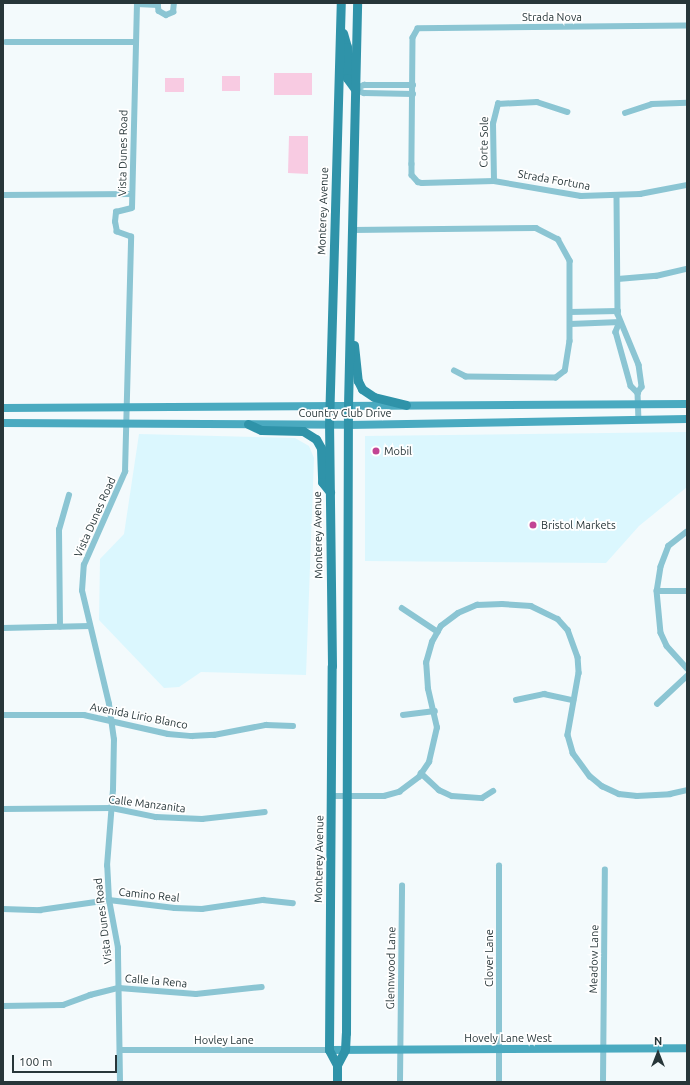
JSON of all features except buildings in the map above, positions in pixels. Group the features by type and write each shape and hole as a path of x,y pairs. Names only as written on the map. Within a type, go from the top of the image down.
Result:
{"main road":[{"name":"Monterey Avenue","path":"337,1065 329,1050 332,796 329,406 341,3"},
{"name":"Monterey Avenue","path":"337,1082 337,1065 345,1050 348,406 357,3"},
{"path":"340,26 347,47 347,78 355,89"},
{"path":"350,319 358,381 362,389 374,397 406,405"},
{"name":"Country Club Drive","path":"3,408 639,403 687,404"},
{"name":"Country Club Drive","path":"3,423 126,422 348,425 687,419"},
{"path":"248,424 261,430 303,431 316,439 321,448 322,482 330,492"},
{"name":"Hovely Lane West","path":"329,1050 687,1048"}],"street":[{"path":"137,4 158,4 161,13 168,14 174,9 174,3"},
{"name":"Vista Dunes Road","path":"120,1082 118,948 109,900 107,866 114,763 112,720 82,591 84,565 126,472 126,408 131,237 117,232 115,222 116,212 132,208 137,4"},
{"name":"Strada Nova","path":"413,85 413,38 418,29 687,26"},
{"path":"6,42 136,42"},
{"path":"364,85 413,85 413,94 364,93 355,89 364,85"},
{"path":"384,85 384,93"},
{"name":"Strada Fortuna","path":"413,94 412,175 418,182 441,184 494,181 582,196 617,197 687,185"},
{"name":"Corte Sole","path":"494,181 493,124 494,113 498,104 537,102 568,112"},
{"path":"625,113 652,104 687,103"},
{"path":"3,195 132,194"},
{"path":"617,197 618,311 620,322 616,332 630,386 638,393"},
{"path":"352,230 525,228 548,232 558,239 570,261 570,324 565,371 556,378 466,377 454,371"},
{"path":"618,279 656,276 687,269"},
{"path":"570,312 618,311"},
{"path":"591,312 591,323"},
{"path":"570,324 620,322 626,328 639,365 642,387 638,393 639,419"},
{"path":"60,627 59,530 69,495"},
{"path":"687,532 669,546 661,567 657,591 661,633 667,646 687,668"},
{"path":"657,591 687,591"},
{"path":"332,796 384,796 399,792 421,773 429,762 435,746 437,728 435,711 428,689 426,664 438,632 458,613 477,605 531,606 547,612 568,630 574,642 579,673 568,734 573,753 580,766 602,786 619,794 637,796 670,794 687,790"},
{"path":"402,608 438,632"},
{"path":"3,628 90,626"},
{"path":"657,704 687,676"},
{"path":"516,700 544,694 573,700"},
{"path":"403,715 435,711"},
{"name":"Avenida Lirio Blanco","path":"3,715 84,715 112,720 168,734 192,736 214,735 266,725 293,726"},
{"path":"421,773 439,790 452,796 482,798 493,791"},
{"name":"Calle Manzanita","path":"3,809 112,808 156,817 187,819 265,812"},
{"name":"Clover Lane","path":"499,866 499,1082"},
{"name":"Meadow Lane","path":"603,1082 605,870"},
{"name":"Glennwood Lane","path":"400,1082 402,886"},
{"name":"Camino Real","path":"3,909 40,910 109,900 175,908 202,909 263,900 293,903"},
{"name":"Calle la Rena","path":"3,1006 63,1005 90,995 119,988 196,994 262,987"},
{"name":"Hovley Lane","path":"120,1050 329,1050"}],"shaded area":[{"path":"274,73 312,73 312,95 274,95"},
{"path":"222,76 240,76 240,91 222,91"},
{"path":"165,78 184,78 184,92 165,92"},
{"path":"289,136 308,136 308,174 288,173"},
{"path":"687,432 687,487 639,526 606,563 365,561 365,436"},
{"path":"139,434 295,438 309,446 314,458 306,675 201,672 179,687 164,688 99,620 100,559 124,534"}],"place":[{"name":"Mobil","path":"376,451"},
{"name":"Bristol Markets","path":"533,525"}]}
